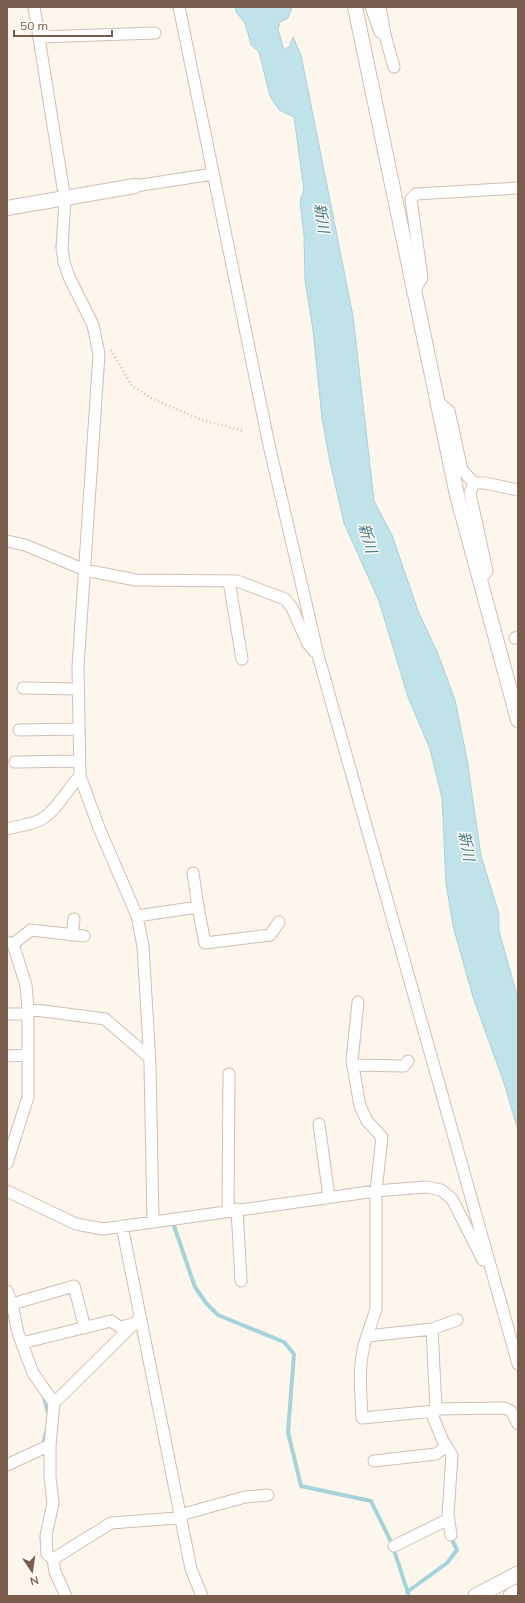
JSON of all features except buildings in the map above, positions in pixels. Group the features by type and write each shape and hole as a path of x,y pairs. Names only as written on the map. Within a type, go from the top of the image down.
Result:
{"main road":[{"path":"476,1596 518,1574"},
{"path":"511,1596 518,1592"}],"street":[{"path":"34,7 65,200 62,248 64,262 69,277 93,326 99,354 78,667 80,776 137,916 143,946 149,1057 153,1221"},
{"path":"179,7 269,445 318,656 518,1364"},
{"path":"355,7 413,292 457,495 518,720"},
{"path":"371,7 380,32 385,35"},
{"path":"380,7 385,35 394,67"},
{"path":"39,37 155,33"},
{"path":"7,208 65,200 135,186 213,174"},
{"path":"413,292 422,278 411,199 416,194 518,188"},
{"path":"438,402 449,411 462,470 474,483 485,483 518,490"},
{"path":"474,483 470,493 487,572 479,580"},
{"path":"7,540 25,545 85,570 136,580 237,581 285,600 292,608 308,644 318,656"},
{"path":"229,581 242,659"},
{"path":"23,688 78,689"},
{"path":"19,730 79,729"},
{"path":"14,762 80,761"},
{"path":"7,829 40,820 53,810 67,789 80,776"},
{"path":"193,873 205,943 270,935 279,922"},
{"path":"137,916 198,907"},
{"path":"72,935 74,919"},
{"path":"7,1163 28,1097 28,1012 26,985 10,943 31,930 84,936"},
{"path":"358,1002 352,1047 353,1065 360,1106 367,1121 382,1137 376,1191 376,1309 361,1358 360,1378 362,1418 436,1410 504,1408 511,1411 518,1424"},
{"path":"7,1014 28,1012 105,1019 149,1057"},
{"path":"7,1056 28,1055"},
{"path":"353,1065 404,1066 408,1061"},
{"path":"229,1074 232,1210 241,1280"},
{"path":"319,1124 329,1197"},
{"path":"7,1191 76,1224 102,1229 329,1197 426,1187 441,1190 452,1199 483,1260 489,1262"},
{"path":"122,1226 137,1321 191,1569 202,1596"},
{"path":"9,1304 74,1286 85,1328"},
{"path":"7,1291 9,1304 34,1373 54,1404 50,1445 50,1477 53,1503 46,1536 47,1554 53,1560 55,1572 66,1596"},
{"path":"367,1336 432,1329 457,1320"},
{"path":"22,1343 111,1321 120,1327 137,1321"},
{"path":"54,1404 137,1321"},
{"path":"432,1329 436,1410 433,1417 446,1446 452,1455 449,1519 451,1535"},
{"path":"7,1465 50,1445"},
{"path":"374,1461 436,1454 446,1446"},
{"path":"53,1560 110,1523 177,1518 180,1515 245,1497 268,1495"},
{"path":"394,1546 449,1519"}],"path":[{"path":"108,345 132,386 138,390 151,398 202,420 244,431"}],"water":[{"name":"新川","path":"235,7 292,7 288,18 280,22 278,29 284,50 290,46 293,37 301,55 353,316 374,501 392,535 418,611 438,654 455,700 467,759 481,856 499,914 499,931 518,999 518,1130 504,1083 473,997 453,926 446,883 442,798 430,749 408,697 379,601 344,523 330,462 322,418 313,330 305,280 304,236 300,201 304,190 294,117 279,110 270,96 259,52 251,45 245,23 236,12"}],"waterway":[{"path":"173,1223 195,1287 206,1303 218,1315 284,1342 294,1354 288,1432 301,1486 371,1501 392,1544 409,1596"},
{"path":"44,1397 48,1413"},
{"path":"44,1442 46,1432"},
{"path":"407,1592 447,1563 457,1550 451,1538"}]}
